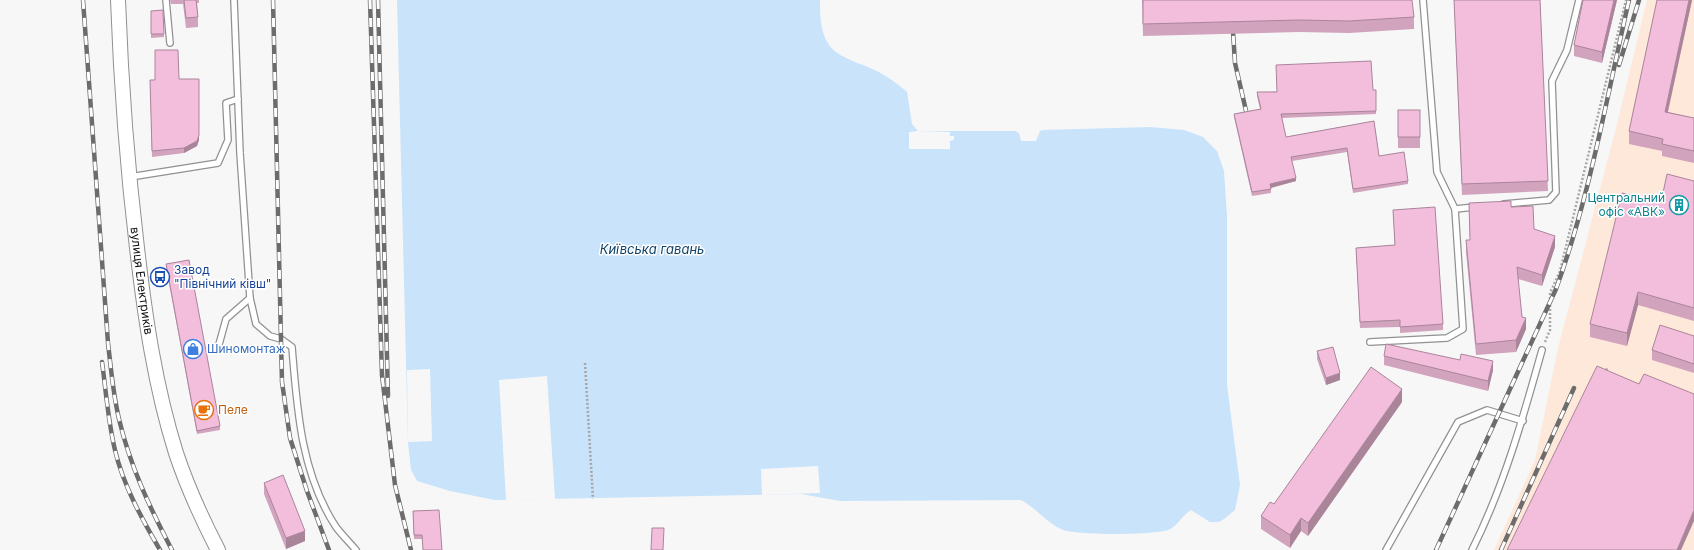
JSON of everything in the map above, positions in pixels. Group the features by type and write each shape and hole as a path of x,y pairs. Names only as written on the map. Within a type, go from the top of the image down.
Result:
{"street":[{"name":"вулиця Електриків","path":"118,0 129,177 146,325 160,397 176,453 200,514 218,550"}],"lane":[{"path":"166,0 170,43"},
{"path":"234,0 238,99 250,298 256,324 270,336 281,340 292,347 300,434 319,495 337,528 356,550"},
{"path":"1370,342 1446,338 1463,329 1455,209 1437,172 1423,0"},
{"path":"1494,205 1549,200 1556,192 1552,81 1567,50 1579,0"},
{"path":"129,177 218,163 228,140 226,103 238,99"},
{"path":"1455,209 1478,206"},
{"path":"218,348 226,319 250,298"},
{"path":"1472,550 1490,514 1523,421 1542,350"},
{"path":"1386,550 1458,422 1487,410 1523,421"}],"path":[{"path":"1542,350 1550,330 1550,293 1560,271 1626,0"},
{"path":"585,363 593,499"},
{"path":"1602,380 1607,368"}],"shaded area":[{"path":"1647,0 1694,0 1694,550 1494,550 1535,460 1558,348 1616,128"}],"water":[{"name":"Київська гавань","path":"397,0 820,0 822,29 829,45 838,54 877,71 907,92 912,124 918,131 1015,131 1019,133 1021,141 1036,141 1040,131 1043,130 1150,127 1184,130 1203,137 1217,151 1224,171 1227,216 1227,385 1240,485 1235,510 1219,522 1210,522 1191,510 1175,526 1168,530 1147,533 1097,534 1081,533 1061,529 1021,500 840,501 801,494 495,500 450,491 417,481 411,470 408,442"}],"pier":[{"path":"909,132 950,132 950,136 954,136 954,140 950,141 950,149 909,149"},
{"path":"430,369 432,441 408,442 407,370"},
{"path":"547,376 555,499 506,500 499,380"},
{"path":"818,466 820,493 762,495 761,469"}],"building":[{"path":"184,0 196,0 198,17 186,18"},
{"path":"1143,0 1412,0 1414,17 1349,21 1299,20 1143,24"},
{"path":"1454,0 1540,0 1548,181 1462,184"},
{"path":"1583,0 1614,0 1602,52 1574,45"},
{"path":"1657,0 1689,0 1665,112 1694,118 1694,151 1662,144 1663,139 1629,131"},
{"path":"163,10 164,34 151,34 151,11"},
{"path":"155,50 178,50 179,79 199,79 199,135 197,141 184,148 152,151 150,80 155,80"},
{"path":"1371,61 1373,90 1376,90 1376,111 1281,114 1286,137 1374,121 1379,156 1404,152 1408,181 1353,189 1347,148 1291,157 1296,178 1270,184 1271,189 1252,192 1234,114 1261,109 1257,92 1277,92 1276,65"},
{"path":"1398,110 1420,110 1420,137 1398,137"},
{"path":"1667,174 1694,181 1694,308 1638,292 1627,333 1590,324 1622,193 1661,202"},
{"path":"1511,201 1511,207 1533,206 1534,229 1555,236 1542,275 1517,267 1522,317 1526,318 1516,340 1476,344 1466,240 1470,240 1469,203"},
{"path":"1435,207 1443,324 1400,327 1400,320 1360,322 1356,248 1395,245 1393,210"},
{"name":"Шиномонтаж","path":"189,260 220,426 197,431 166,264"},
{"path":"1660,325 1694,336 1694,364 1652,350"},
{"path":"1386,344 1460,360 1461,354 1493,361 1488,381 1384,356"},
{"path":"1333,347 1340,373 1326,378 1317,351"},
{"path":"1597,366 1639,384 1644,374 1694,394 1694,510 1677,550 1507,550"},
{"path":"1371,367 1402,389 1308,523 1301,518 1290,535 1261,516 1270,502 1274,504"},
{"path":"283,475 305,531 286,538 264,483"},
{"path":"439,510 442,550 423,550 422,535 414,535 413,511"},
{"path":"652,528 664,528 663,550 651,550"}],"railway":[{"path":"83,0 108,343 115,400 119,419 135,470 148,502 172,550"},
{"path":"273,0 282,382 290,438 307,491 329,550"},
{"path":"370,0 382,375 395,485 411,550"},
{"path":"378,0 388,396"},
{"path":"1231,0 1235,63 1247,115"},
{"path":"1436,550 1556,289 1579,218 1629,0"},
{"path":"1619,65 1639,0"},
{"path":"102,362 107,406 118,463 134,502 160,550"},
{"path":"1501,550 1574,388"}],"place":[{"name":"Центральний офіс «АВК»","path":"1679,205"},
{"name":"Завод \"Північний кiвш\"","path":"160,277"},
{"name":"Шиномонтаж","path":"193,349"},
{"name":"Пеле","path":"204,410"}]}
